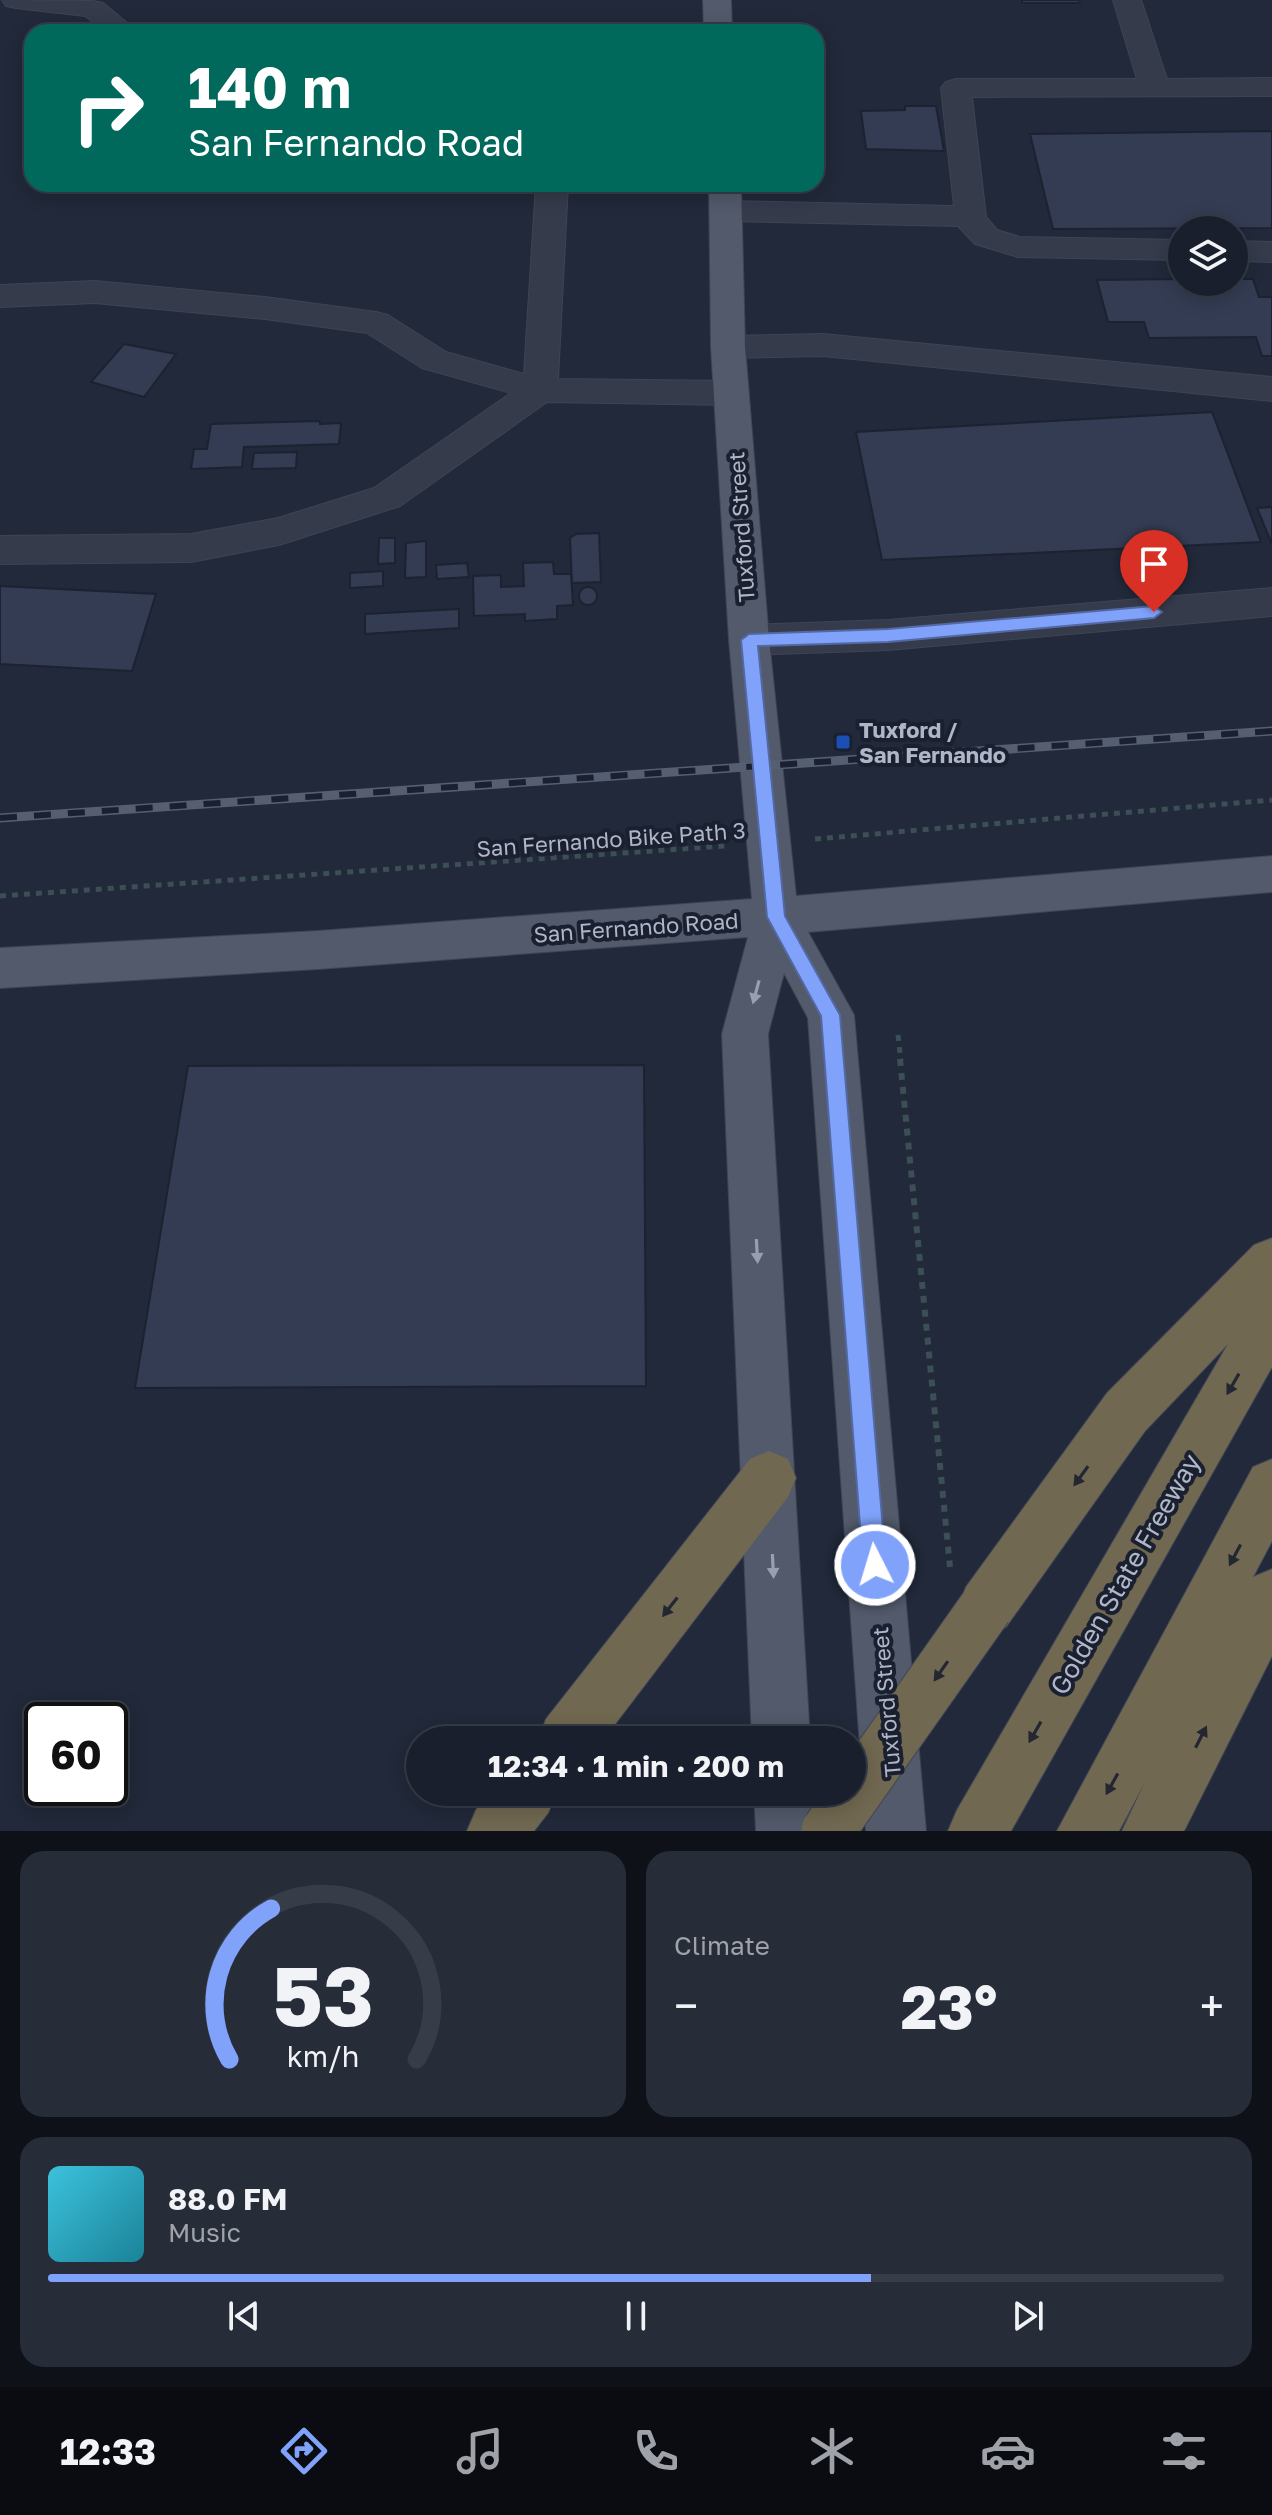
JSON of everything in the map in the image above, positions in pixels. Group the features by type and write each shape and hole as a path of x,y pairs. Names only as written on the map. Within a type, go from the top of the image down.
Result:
{"highway":[{"path":"828,1831 969,1594 1126,1412 1272,1262"},
{"name":"Golden State Freeway","path":"986,1818 1272,1317"},
{"path":"578,1726 769,1478"},
{"path":"1087,1831 1272,1486"},
{"path":"1152,1831 1272,1597"},
{"path":"497,1831 516,1806"}],"main road":[{"path":"717,0 718,24"},
{"name":"Tuxford Street","path":"725,198 728,347 749,640 776,917 745,1034 780,1726"},
{"name":"San Fernando Road","path":"0,968 242,957 776,917 1272,874"},
{"name":"Tuxford Street","path":"776,917 831,1015 896,1831"},
{"path":"785,1806 786,1831"}],"street":[{"path":"16,0 93,9 113,24"},
{"path":"1127,0 1155,88"},
{"path":"725,198 971,216 956,88 1272,87"},
{"path":"540,390 552,192"},
{"path":"967,216 986,237 1018,247 1168,250"},
{"path":"1248,251 1272,252"},
{"path":"0,296 95,292 265,308 376,323 434,360 540,390 732,393"},
{"path":"728,347 823,345 1272,389"},
{"path":"0,550 191,548 279,531 387,497 540,390"},
{"path":"749,640 888,635 1272,602"}],"path":[{"name":"San Fernando Bike Path 3","path":"0,896 769,843 1272,800"},
{"path":"898,1035 969,1594"}],"building":[{"path":"1022,0 1079,0 1080,3 1022,3"},
{"path":"905,106 936,106 944,151 866,149 861,111 905,110"},
{"path":"1272,131 1272,228 1248,228 1248,216 1168,216 1168,228 1053,229 1030,134"},
{"path":"1168,279 1168,296 1248,296 1248,279 1253,279 1259,297 1272,297 1272,356 1262,356 1256,337 1149,338 1144,322 1108,322 1097,280"},
{"path":"124,344 176,354 144,397 91,382"},
{"path":"1212,412 1261,542 882,560 856,432"},
{"path":"320,421 320,424 341,423 339,444 244,447 242,467 191,469 194,449 207,449 211,424"},
{"path":"297,452 296,468 252,469 254,453"},
{"path":"1272,507 1272,544 1257,508"},
{"path":"599,533 601,582 572,583 570,538 576,534"},
{"path":"379,538 395,538 395,563 378,564"},
{"path":"426,541 426,577 405,578 406,543"},
{"path":"553,562 554,574 571,574 573,605 557,606 557,619 525,621 525,614 474,616 473,576 501,575 501,587 524,586 523,563"},
{"path":"467,563 469,577 437,579 436,565"},
{"path":"383,571 383,586 350,588 350,573"},
{"path":"0,586 156,594 132,671 0,664"},
{"path":"588,587 597,596 588,605 579,596"},
{"path":"459,609 459,628 365,634 365,614"},
{"path":"644,1065 646,1386 135,1388 188,1066"}],"railway":[{"path":"0,818 1272,731"}],"place":[{"name":"Tuxford / San Fernando","path":"843,742"}],"route":[{"path":"875,1565 831,1015 776,917 749,640 888,635 1154,612"}]}
